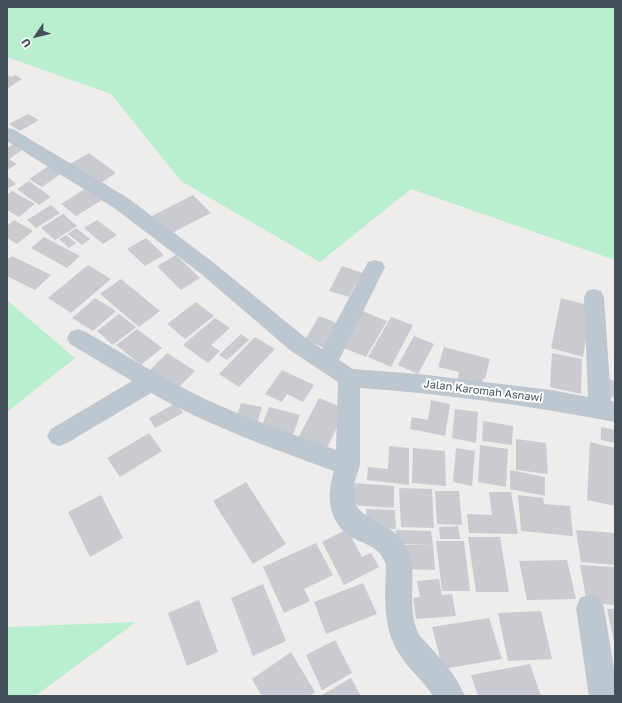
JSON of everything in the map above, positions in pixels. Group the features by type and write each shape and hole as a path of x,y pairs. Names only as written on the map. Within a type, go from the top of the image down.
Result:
{"street":[{"path":"7,133 121,203 207,268 299,345 349,378 348,465 342,484 342,507 349,518 356,525 386,540 395,553 398,565 398,604 403,634 410,646 440,680 450,696"},
{"path":"326,363 375,267"},
{"path":"594,297 607,410"},
{"path":"78,338 181,398 214,414 281,441 348,465"},
{"name":"Jalan Karomah Asnawi","path":"349,378 419,383 551,400 607,410"},
{"path":"59,436 152,381"},
{"path":"590,608 604,696"}],"green space":[{"path":"7,7 615,7 615,260 411,189 320,262 181,181 111,94 7,57"},
{"path":"7,300 75,358 7,412"},
{"path":"136,622 35,696 7,696 7,627"}],"building":[{"path":"7,75 12,77 15,75 22,79 7,89"},
{"path":"28,114 39,120 20,131 9,124"},
{"path":"15,143 25,148 9,159 17,164 7,170 7,148"},
{"path":"89,153 116,173 96,186 68,165"},
{"path":"50,165 62,173 42,187 29,179"},
{"path":"7,176 16,184 7,189"},
{"path":"29,181 51,197 39,205 17,189"},
{"path":"86,188 102,200 76,216 61,204"},
{"path":"12,191 35,204 19,217 7,210 7,195"},
{"path":"193,195 211,213 166,236 148,218"},
{"path":"51,205 60,213 36,228 27,220"},
{"path":"63,214 77,226 55,240 41,228"},
{"path":"14,220 33,231 17,244 7,238 7,226"},
{"path":"97,220 117,235 103,244 84,228"},
{"path":"76,228 90,239 82,245 68,234"},
{"path":"66,235 76,243 69,248 59,239"},
{"path":"44,237 80,256 67,268 31,248"},
{"path":"146,238 164,255 145,266 127,249"},
{"path":"176,255 200,278 181,290 157,266"},
{"path":"12,256 51,275 35,290 7,276 7,260"},
{"path":"88,265 111,279 71,313 48,298"},
{"path":"342,266 368,275 362,288 355,285 349,297 329,291"},
{"path":"121,279 160,311 139,327 100,294"},
{"path":"95,298 116,311 93,331 72,318"},
{"path":"561,298 591,306 583,357 551,348"},
{"path":"196,302 214,316 185,339 167,324"},
{"path":"360,310 387,321 366,357 339,346"},
{"path":"119,314 136,327 113,345 97,331"},
{"path":"319,316 344,326 330,350 305,340"},
{"path":"391,317 413,325 391,367 368,357"},
{"path":"215,318 230,328 211,345 220,351 208,363 183,345"},
{"path":"137,329 162,348 141,365 116,345"},
{"path":"241,334 249,340 227,360 219,355"},
{"path":"414,336 434,344 418,374 398,365"},
{"path":"255,337 275,349 239,387 219,374"},
{"path":"444,347 490,359 485,379 483,379 481,387 457,381 459,372 438,367"},
{"path":"167,353 195,371 178,388 150,370"},
{"path":"552,353 582,359 581,394 550,387"},
{"path":"282,370 314,385 303,402 287,394 282,402 265,394"},
{"path":"605,378 615,381 615,398 602,395"},
{"path":"319,398 346,409 325,452 297,440"},
{"path":"431,400 450,404 445,436 410,429 412,417 428,420"},
{"path":"176,403 183,413 155,428 149,418"},
{"path":"241,403 262,407 257,424 235,421"},
{"path":"269,407 300,415 292,438 260,430"},
{"path":"455,409 478,412 476,443 452,438"},
{"path":"483,421 513,426 512,445 482,441"},
{"path":"601,427 615,430 615,443 601,440"},
{"path":"149,433 162,451 120,477 107,458"},
{"path":"516,439 546,443 548,474 516,470"},
{"path":"590,442 615,448 615,506 587,500"},
{"path":"480,445 508,449 506,487 478,482"},
{"path":"389,446 409,448 409,485 367,480 368,467 388,469"},
{"path":"413,448 445,451 446,486 412,483"},
{"path":"456,448 475,451 472,486 453,482"},
{"path":"510,470 545,477 545,496 510,489"},
{"path":"246,482 286,544 253,564 213,501"},
{"path":"353,483 394,486 394,508 352,505"},
{"path":"399,488 432,489 434,528 401,527"},
{"path":"435,491 459,491 462,525 437,524"},
{"path":"489,492 511,492 518,534 469,533 467,514 492,515"},
{"path":"101,495 123,538 90,557 68,512"},
{"path":"518,495 543,498 544,504 570,506 573,536 521,531"},
{"path":"366,509 395,510 396,529 366,528"},
{"path":"458,526 460,539 440,539 439,527"},
{"path":"347,529 362,557 371,553 379,567 344,585 322,542"},
{"path":"396,530 431,531 433,545 397,544"},
{"path":"576,530 615,533 615,565 581,562"},
{"path":"468,537 500,537 509,592 476,592"},
{"path":"436,541 464,541 470,591 442,591"},
{"path":"316,543 333,575 304,589 310,601 284,613 263,567"},
{"path":"403,545 433,545 435,570 405,569"},
{"path":"567,560 576,599 527,600 519,561"},
{"path":"580,565 615,567 615,605 587,603"},
{"path":"439,579 442,595 452,594 456,616 416,619 413,598 420,597 417,581"},
{"path":"363,583 377,614 326,634 314,602"},
{"path":"263,584 286,641 253,656 231,598"},
{"path":"199,600 218,652 187,666 168,613"},
{"path":"607,609 615,609 615,641 614,641"},
{"path":"541,611 552,659 508,661 498,613"},
{"path":"489,618 502,659 443,669 432,627"},
{"path":"335,640 352,673 322,690 306,655"},
{"path":"291,652 315,692 309,696 262,696 252,679"},
{"path":"530,664 541,696 478,696 471,675"},
{"path":"351,678 361,696 322,695"}]}
